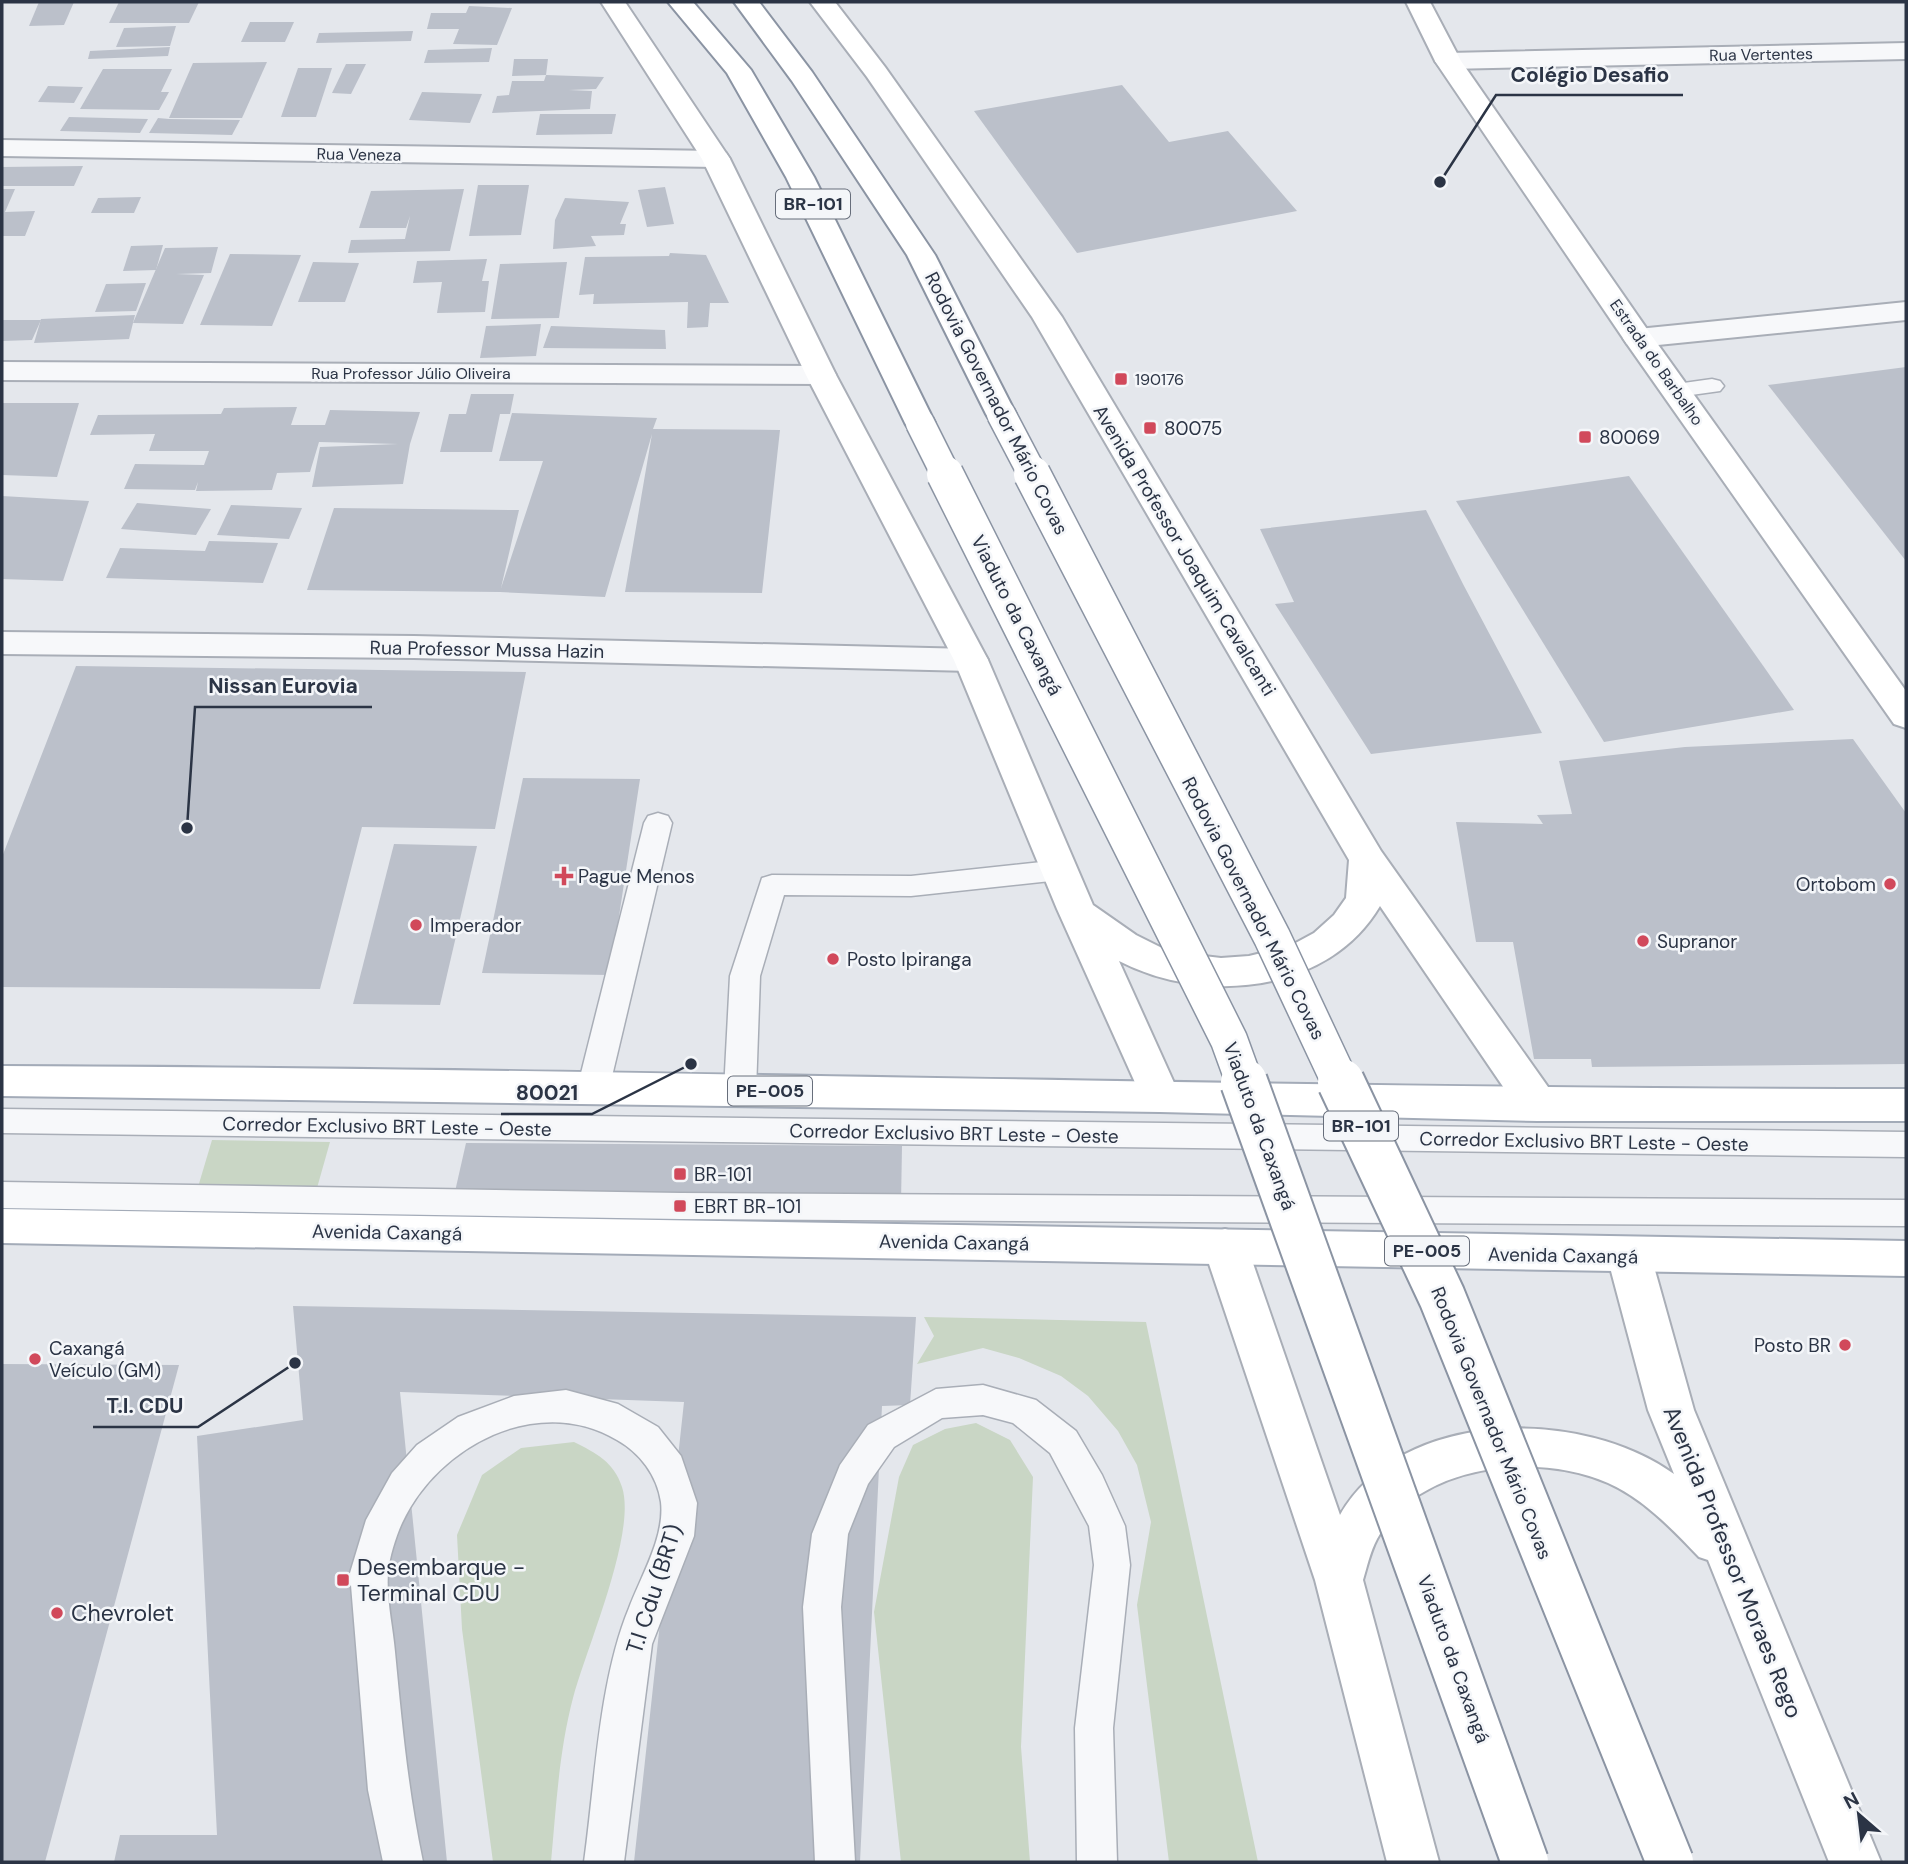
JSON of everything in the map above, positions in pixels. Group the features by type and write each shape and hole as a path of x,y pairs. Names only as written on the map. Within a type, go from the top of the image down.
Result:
{"main road":[{"path":"613,2 716,159 821,375 971,660 1076,909 1160,1096"},
{"name":"Viaduto da Caxangá","path":"680,2 738,70 793,165 1229,1040 1525,1862"},
{"name":"Rodovia Governador Mário Covas","path":"746,2 803,77 921,255 1272,937 1442,1297 1671,1862"},
{"name":"Avenida Professor Joaquim Cavalcanti","path":"822,2 876,72 1047,317 1368,860 1538,1105"},
{"name":"Estrada do Barbalho","path":"1418,2 1448,61 1638,338 1906,716"},
{"path":"1076,909 1114,943 1168,965 1229,973 1288,962 1335,937 1363,901 1368,860"},
{"name":"PE-005","path":"2,1081 1160,1096 1538,1105 1906,1105"},
{"name":"Avenida Caxangá","path":"2,1226 1906,1259"},
{"path":"1225,1246 1339,1580 1413,1862"},
{"name":"Avenida Professor Moraes Rego","path":"1629,1256 1671,1410 1855,1862"},
{"path":"1339,1580 1362,1521 1407,1476 1469,1450 1511,1447 1538,1446 1612,1463 1676,1500 1728,1555"}],"street":[{"name":"Rua Vertentes","path":"1448,61 1906,51"},
{"name":"Rua Veneza","path":"2,148 716,159"},
{"path":"1638,338 1906,311"},
{"name":"Rua Professor Júlio Oliveira","path":"2,371 821,375"},
{"name":"Rua Professor Mussa Hazin","path":"2,643 414,647 971,660"}],"lane":[{"path":"1677,390 1712,386"},
{"path":"593,1089 657,823"},
{"path":"740,1091 745,976 772,885 911,886 1060,870"},
{"name":"Corredor Exclusivo BRT Leste - Oeste","path":"2,1121 1906,1145"},
{"path":"2,1195 352,1202 1906,1213"},
{"path":"835,1862 822,1607 830,1534 853,1476 881,1436 936,1404 983,1400 1024,1411 1063,1442 1089,1486 1107,1526 1112,1565 1094,1728 1097,1862"},
{"name":"T.I Cdu (BRT)","path":"403,1862 388,1790 369,1573 384,1520 405,1484 430,1456 471,1428 514,1411 566,1405 607,1415 645,1438 668,1467 679,1503 676,1536 633,1644 604,1862"}],"green space":[{"path":"212,1140 330,1142 317,1188 198,1187"},
{"path":"924,1317 1146,1322 1258,1862 1169,1862 1137,1605 1151,1522 1137,1465 1118,1431 1088,1396 1061,1376 1019,1358 983,1348 917,1364 934,1336"},
{"path":"976,1423 1010,1440 1033,1477 1021,1747 1030,1862 901,1862 874,1612 899,1477 913,1445 945,1429"},
{"path":"574,1442 603,1459 619,1478 625,1507 617,1561 568,1718 551,1862 493,1862 462,1629 457,1535 482,1475 521,1448"}],"building":[{"path":"39,2 74,2 64,25 29,26"},
{"path":"119,2 199,2 189,23 109,23"},
{"path":"469,6 512,8 497,45 453,44 459,29 427,29 431,13 466,13"},
{"path":"250,22 294,22 285,42 241,42"},
{"path":"176,26 170,46 116,47 124,28"},
{"path":"413,31 411,41 316,43 319,33"},
{"path":"170,47 168,56 88,59 90,51"},
{"path":"492,48 489,62 424,63 428,50"},
{"path":"514,59 548,59 546,75 512,76"},
{"path":"267,62 242,118 169,118 193,63"},
{"path":"346,64 366,64 351,94 332,93"},
{"path":"298,68 332,68 316,117 281,117"},
{"path":"103,69 172,69 161,92 169,92 159,110 80,109"},
{"path":"546,75 604,77 596,89 569,90 592,91 590,109 492,113 497,96 509,95 512,81 544,81"},
{"path":"1122,85 1169,142 1228,131 1297,211 1077,253 974,111"},
{"path":"48,86 83,87 74,103 38,102"},
{"path":"422,92 482,94 470,123 409,120"},
{"path":"540,114 616,114 612,134 536,135"},
{"path":"69,117 148,119 140,133 60,131"},
{"path":"158,118 240,120 232,135 149,133"},
{"path":"83,166 74,186 2,186 2,167"},
{"path":"478,185 529,185 521,235 469,236"},
{"path":"665,187 674,224 647,227 638,190"},
{"path":"2,189 15,189 5,212 35,211 25,236 2,236"},
{"path":"464,189 450,251 348,253 351,240 405,239 410,216 406,228 359,228 371,191"},
{"path":"141,197 134,213 91,213 98,198"},
{"path":"565,198 629,202 620,224 626,224 624,235 591,236 596,246 553,249 555,220"},
{"path":"163,245 156,270 123,271 131,246"},
{"path":"218,247 211,273 176,274 204,275 183,324 133,323 165,248"},
{"path":"670,253 706,255 729,303 710,303 708,327 687,328 688,302 593,304 594,294 579,295 585,257 669,256"},
{"path":"230,254 301,255 272,326 200,325"},
{"path":"487,259 482,281 489,281 485,312 437,313 442,282 413,283 417,261"},
{"path":"313,262 359,263 345,302 298,302"},
{"path":"567,262 559,318 491,319 500,264"},
{"path":"146,283 136,311 95,312 106,284"},
{"path":"135,315 129,339 34,343 41,319"},
{"path":"2,320 41,320 32,340 2,341"},
{"path":"541,324 536,356 480,358 486,326"},
{"path":"551,326 665,330 666,349 543,348"},
{"path":"1906,367 1906,561 1768,385"},
{"path":"471,394 514,394 510,414 500,414 492,452 440,452 449,414 466,414"},
{"path":"2,403 79,403 57,477 2,475"},
{"path":"297,407 291,425 325,425 330,410 420,412 410,444 403,484 312,487 320,447 398,444 319,442 310,472 277,473 272,490 196,491 198,482 195,490 124,489 135,464 204,465 209,451 149,451 155,434 90,435 98,415 221,414 224,408"},
{"path":"512,413 657,418 653,429 780,430 762,593 625,592 652,434 605,597 500,592 307,590 334,508 519,510 501,588 543,461 499,461"},
{"path":"1629,476 1794,710 1604,742 1456,501"},
{"path":"2,496 89,501 63,581 2,579"},
{"path":"137,503 211,509 196,535 121,529"},
{"path":"231,505 302,508 289,539 217,535"},
{"path":"1426,510 1542,733 1371,754 1275,604 1294,602 1260,529"},
{"path":"209,541 278,543 263,583 106,578 120,548 205,551"},
{"path":"76,666 526,672 495,829 362,827 320,989 2,987 2,857"},
{"path":"1853,739 1906,813 1906,1064 1592,1067 1591,1059 1534,1059 1513,942 1476,942 1456,822 1543,824 1537,815 1572,814 1559,761 1685,747"},
{"name":"Pague Menos","path":"523,778 640,779 610,975 482,973"},
{"name":"Imperador","path":"394,844 477,846 440,1005 353,1004"},
{"name":"BR-101","path":"466,1143 902,1146 901,1203 454,1196"},
{"path":"293,1306 916,1317 910,1405 882,1406 860,1862 634,1862 684,1402 400,1392 447,1862 114,1862 120,1835 217,1835 197,1436 303,1420"},
{"name":"Chevrolet","path":"2,1364 179,1365 45,1862 2,1862"}],"place":[{"name":"Colégio Desafio","path":"1440,182"},
{"name":"190176","path":"1121,379"},
{"name":"80075","path":"1150,428"},
{"name":"80069","path":"1585,437"},
{"name":"Nissan Eurovia","path":"187,828"},
{"name":"Pague Menos","path":"564,876"},
{"name":"Ortobom","path":"1890,884"},
{"name":"Imperador","path":"416,925"},
{"name":"Supranor","path":"1643,941"},
{"name":"Posto Ipiranga","path":"833,959"},
{"name":"80021","path":"691,1064"},
{"name":"BR-101","path":"680,1174"},
{"name":"EBRT BR-101","path":"680,1206"},
{"name":"Posto BR","path":"1845,1345"},
{"name":"Caxangá Veículo (GM)","path":"35,1359"},
{"name":"T.I. CDU","path":"295,1363"},
{"name":"Desembarque - Terminal CDU","path":"343,1580"},
{"name":"Chevrolet","path":"57,1613"}]}
